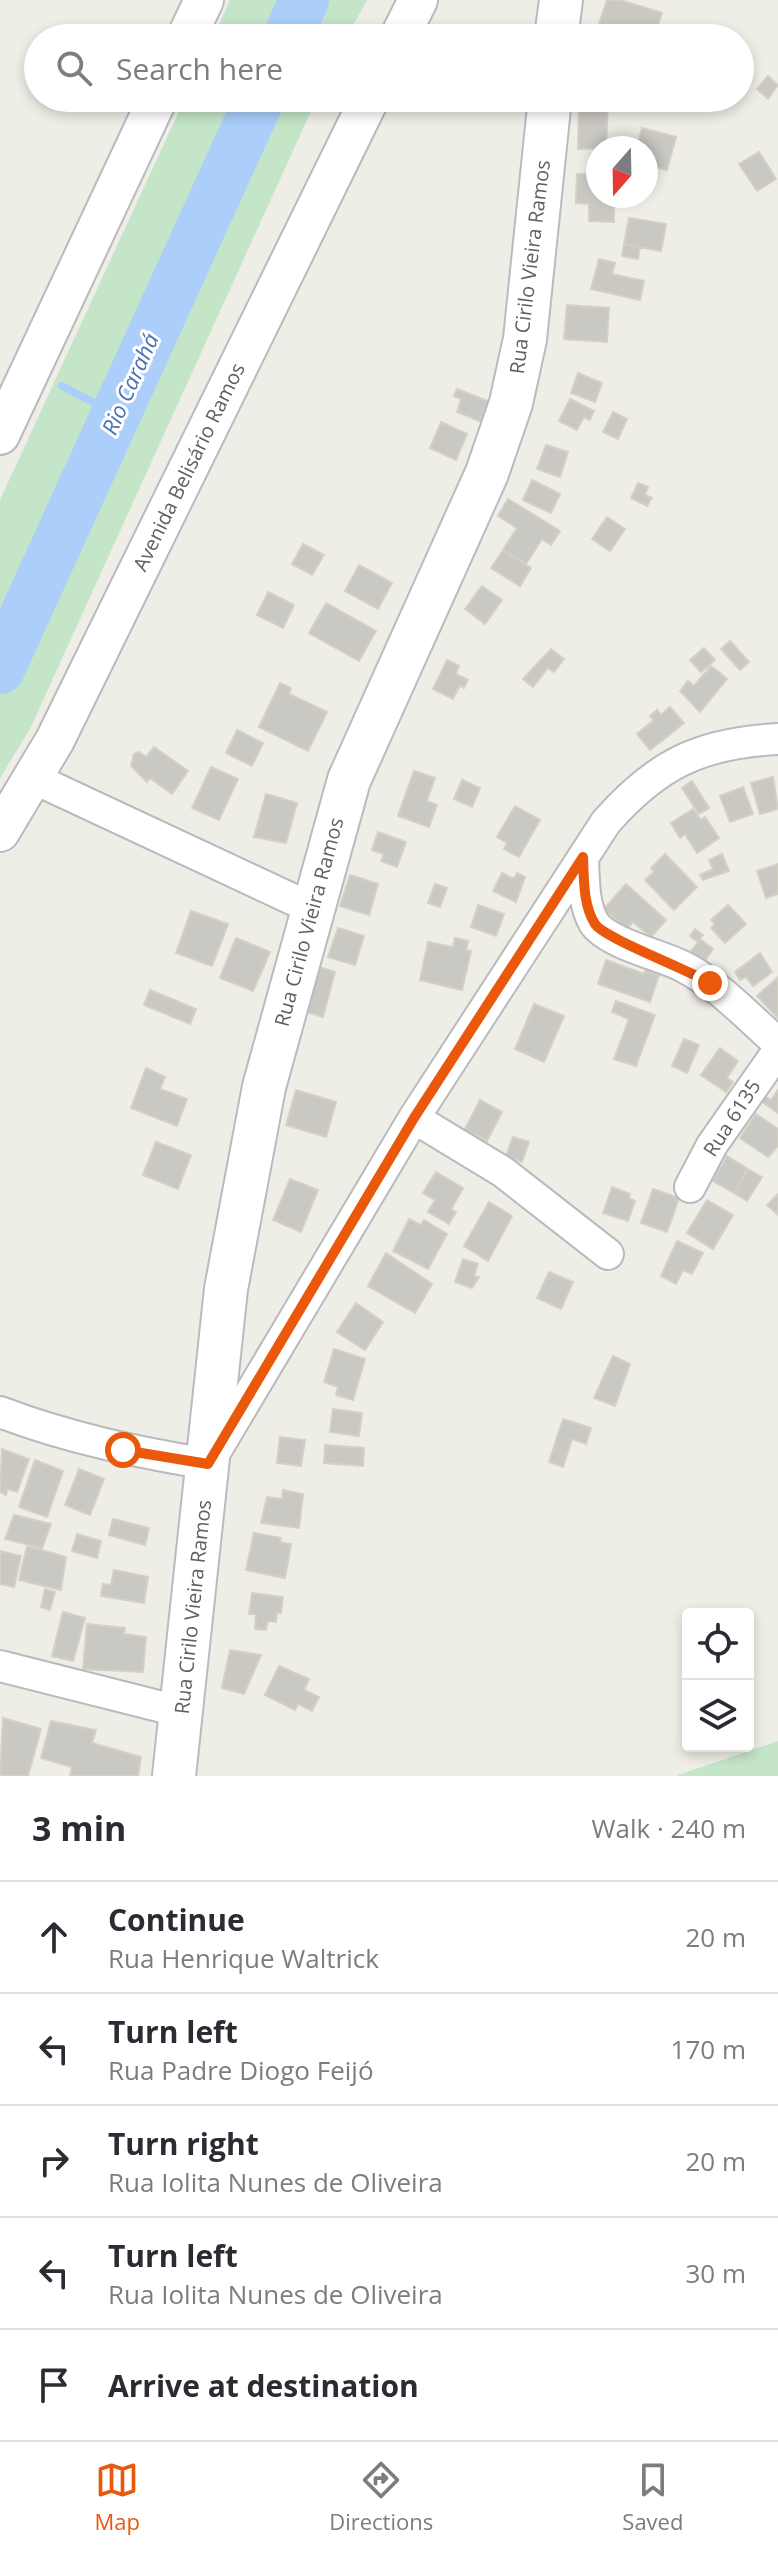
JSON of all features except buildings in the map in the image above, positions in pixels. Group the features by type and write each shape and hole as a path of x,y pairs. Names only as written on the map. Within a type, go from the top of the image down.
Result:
{"main road":[{"path":"558,24 561,0"},
{"name":"Rua Cirilo Vieira Ramos","path":"174,1776 239,1205 264,1087 311,908 349,780 481,487 511,403 532,285 549,112"}],"street":[{"path":"193,24 204,0"},
{"path":"406,24 418,0"},
{"path":"0,435 151,112"},
{"name":"Avenida Belisário Ramos","path":"0,832 35,779 363,112"},
{"path":"0,1412 123,1450 208,1464 414,1118 606,822 631,793 665,767 696,752 735,742 778,739"},
{"path":"35,779 311,908"},
{"path":"583,857 587,906 596,926 614,939 685,967 710,983 778,1043"},
{"name":"Rua 6135","path":"690,1187 712,1145 778,1051"},
{"path":"414,1118 503,1172 608,1254"},
{"path":"0,1666 182,1712"}],"green space":[{"path":"230,0 367,0 354,24 219,24"},
{"path":"179,112 311,112 30,729 0,778 0,500"},
{"path":"778,1741 778,1776 678,1776 746,1752 754,1752 754,1749"}],"waterway":[{"name":"Rio Carahá","path":"293,24 304,0"},
{"name":"Rio Carahá","path":"0,669 254,112"},
{"path":"62,386 118,415"}],"route":[{"path":"123,1450 208,1464 414,1118 583,857 587,906 596,926 614,939 685,967 710,983"}]}
